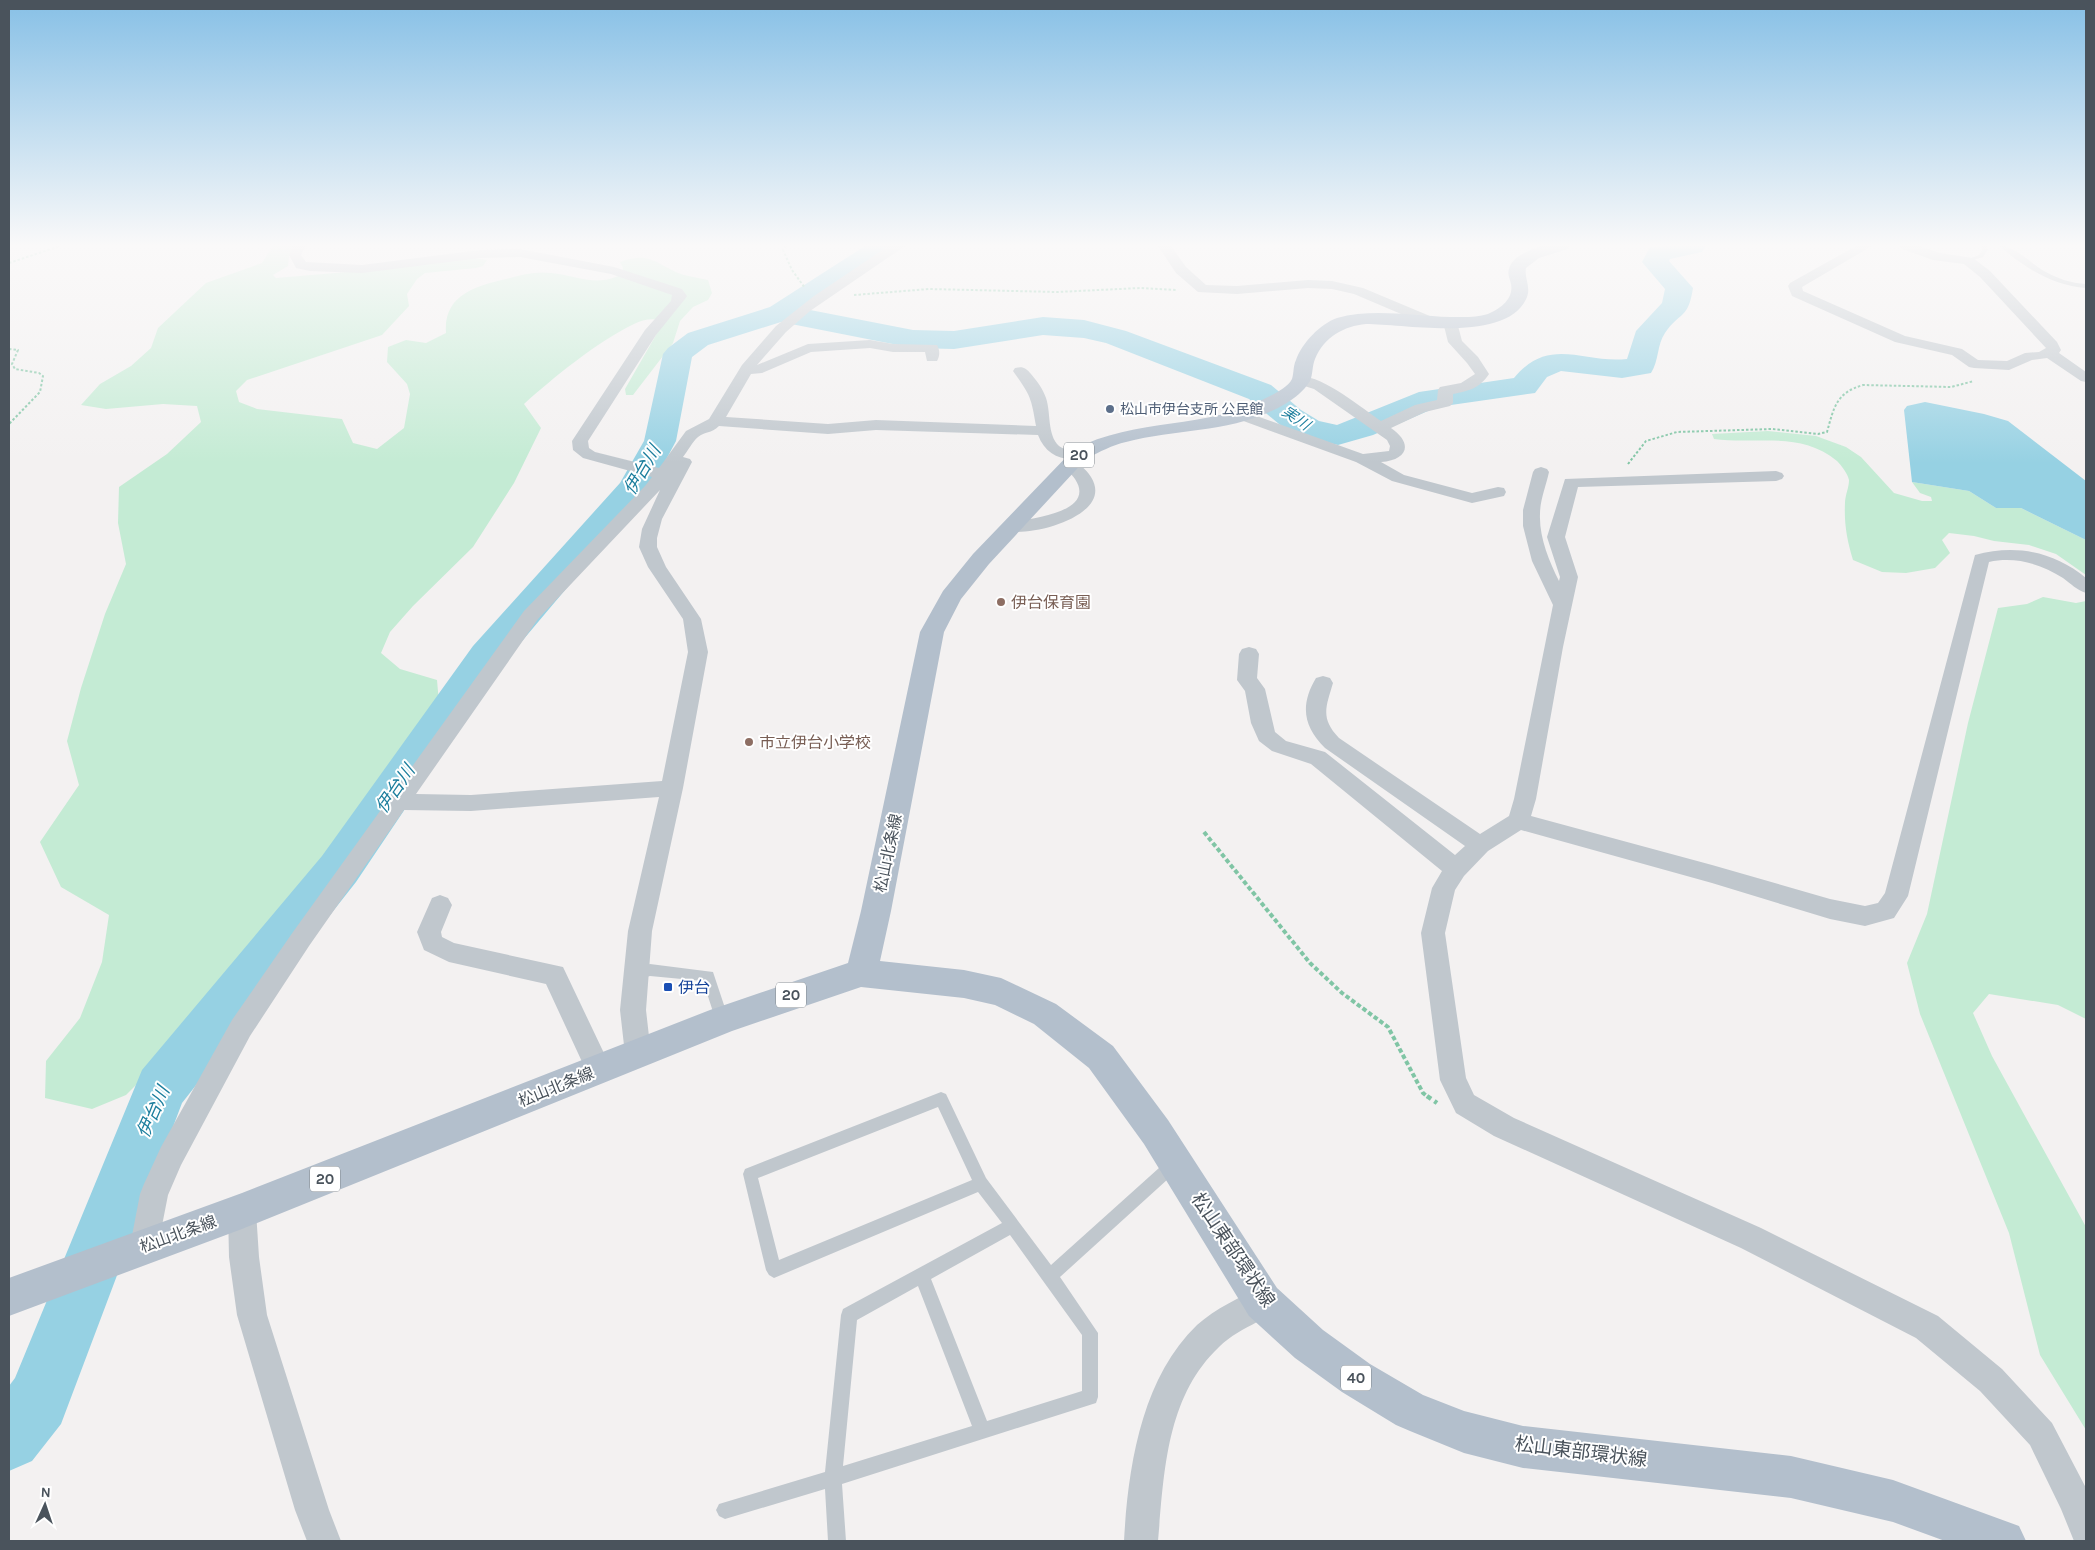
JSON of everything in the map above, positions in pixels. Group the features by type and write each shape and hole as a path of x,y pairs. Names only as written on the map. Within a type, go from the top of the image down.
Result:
{"main road":[{"name":"松山北条線","path":"9,1297 242,1211 722,1020 862,973 884,876 932,632 951,596 981,560 1075,460 1092,446 1112,439 1243,416 1285,396 1300,380 1305,360 1313,346 1340,324 1358,320 1441,322 1483,321 1492,318"},
{"name":"松山東部環状線","path":"862,973 964,984 1001,992 1045,1014 1101,1056 1156,1132 1263,1302 1309,1344 1356,1378 1410,1411 1464,1432 1523,1447 1791,1477 1893,1501 2004,1541"}],"street":[{"path":"656,473 589,455 581,450 580,441 661,318"},
{"path":"638,1054 633,1010 640,931 672,788 698,652 697,634 690,616 667,584 651,557 647,540 657,514 699,436 716,421 747,369 789,318"},
{"path":"1376,424 1420,408 1445,403 1445,390 1469,386 1479,379 1482,374 1473,360 1455,342 1441,322 1431,318"},
{"path":"1854,318 1900,339 1957,352 1974,364 2009,366 2030,356 2049,353 2054,350 2052,345 2027,318"},
{"path":"747,369 757,370 817,346 842,347 870,344 893,348 932,348 932,358"},
{"path":"2049,353 2086,378"},
{"path":"1012,527 1032,526 1076,510 1086,502 1087,491 1084,479 1075,460 1051,446 1045,431 1038,399 1031,382 1020,372"},
{"path":"1300,380 1318,386 1394,437 1398,446 1396,453 1389,457 1362,458"},
{"path":"1243,416 1362,458 1398,478 1472,498 1498,492"},
{"path":"144,1246 154,1194 172,1156 241,1028 301,939 531,615 650,490 656,473 692,434 716,421 828,429 876,424 1045,431"},
{"path":"1541,472 1531,515 1534,537 1547,578 1562,604"},
{"path":"1776,476 1571,482 1556,537 1569,577 1562,604 1525,799 1518,821 1480,844 1456,869 1444,888 1433,933 1453,1080 1465,1104 1504,1127 1751,1238 1927,1327 1991,1380 2041,1434 2075,1501 2086,1529"},
{"path":"1518,821 1712,874 1830,909 1865,916 1886,911 1896,896 1982,559 1995,554 2015,554 2034,557 2077,578 2086,587"},
{"path":"1249,654 1247,680 1256,689 1261,723 1266,736 1278,746 1318,758 1456,869"},
{"path":"1323,683 1315,715 1319,731 1332,743 1480,844"},
{"path":"399,802 470,803 672,788"},
{"path":"440,905 429,932 432,943 449,952 554,975 599,1070"},
{"path":"242,1211 244,1257 252,1315 312,1510 324,1541"},
{"path":"1141,1541 1145,1489 1163,1408 1184,1361 1209,1335 1263,1302"}],"lane":[{"path":"636,974 650,970 708,976 722,1020"},
{"path":"725,1510 1090,1398 1090,1333 981,1182 941,1099 750,1174 774,1270 981,1182"},
{"path":"1050,1276 1176,1163"},
{"path":"837,1541 833,1478 849,1316 1012,1226"},
{"path":"922,1275 982,1431"}],"path":[{"path":"9,349 18,350 12,364 16,369 39,373 42,376 40,392 9,424"},
{"path":"1625,467 1646,442 1677,432 1772,429 1818,434 1827,432 1837,400 1848,388 1863,385 1952,387 1993,376 2009,366"},
{"path":"1204,832 1310,963 1342,993 1388,1027 1422,1093 1437,1104 1465,1104"}],"green space":[{"path":"168,318 398,318 382,335 247,380 236,391 239,402 257,409 342,419 353,443 377,449 404,428 410,394 407,384 387,362 388,347 406,340 426,343 446,333 447,318 682,318 673,343 633,395 626,395 625,389 664,321 645,320 620,331 576,361 524,404 541,428 514,483 473,547 413,606 390,632 381,653 400,669 437,680 439,703 318,867 150,1071 126,1095 92,1109 45,1098 46,1061 80,1018 102,962 109,915 61,887 40,842 79,785 67,741 81,688 105,614 126,564 118,523 119,487 167,454 201,422 197,406 163,404 106,409 81,405 100,384 131,366 151,348 158,328"},
{"path":"1768,431 1816,436 1846,447 1861,457 1894,493 1922,501 1932,501 1931,497 1920,493 1912,482 1969,491 1996,508 2021,508 2086,540 2086,575 2056,554 2029,545 1949,533 1942,540 1950,553 1935,568 1906,573 1882,572 1853,560 1845,518 1845,500 1849,480 1846,472 1837,461 1823,451 1808,445 1793,442 1714,439 1712,434"},
{"path":"2043,597 2076,603 2086,601 2086,1019 2058,1005 1989,994 1973,1013 1992,1056 2086,1227 2086,1430 2040,1355 2009,1233 1920,1014 1907,963 1927,914 1968,723 1998,608 2027,604"}],"water":[{"path":"1925,402 2008,421 2086,481 2086,540 2021,508 1996,508 1969,491 1912,482 1904,410 1907,406"}],"waterway":[{"name":"伊台川","path":"9,1438 38,1401 161,1088 339,869 487,656 634,488 660,441 678,354 698,339 763,318"},
{"name":"実川","path":"807,318 913,339 954,340 1043,326 1084,329 1116,337 1260,392 1290,417 1309,429 1338,435 1362,428 1430,399 1524,386 1536,371 1558,362 1622,369 1640,367 1650,331 1663,318"}],"place":[{"name":"松山市伊台支所 公民館","path":"1110,409"},
{"name":"伊台保育園","path":"1001,602"},
{"name":"市立伊台小学校","path":"749,742"},
{"name":"伊台","path":"668,987"}]}
